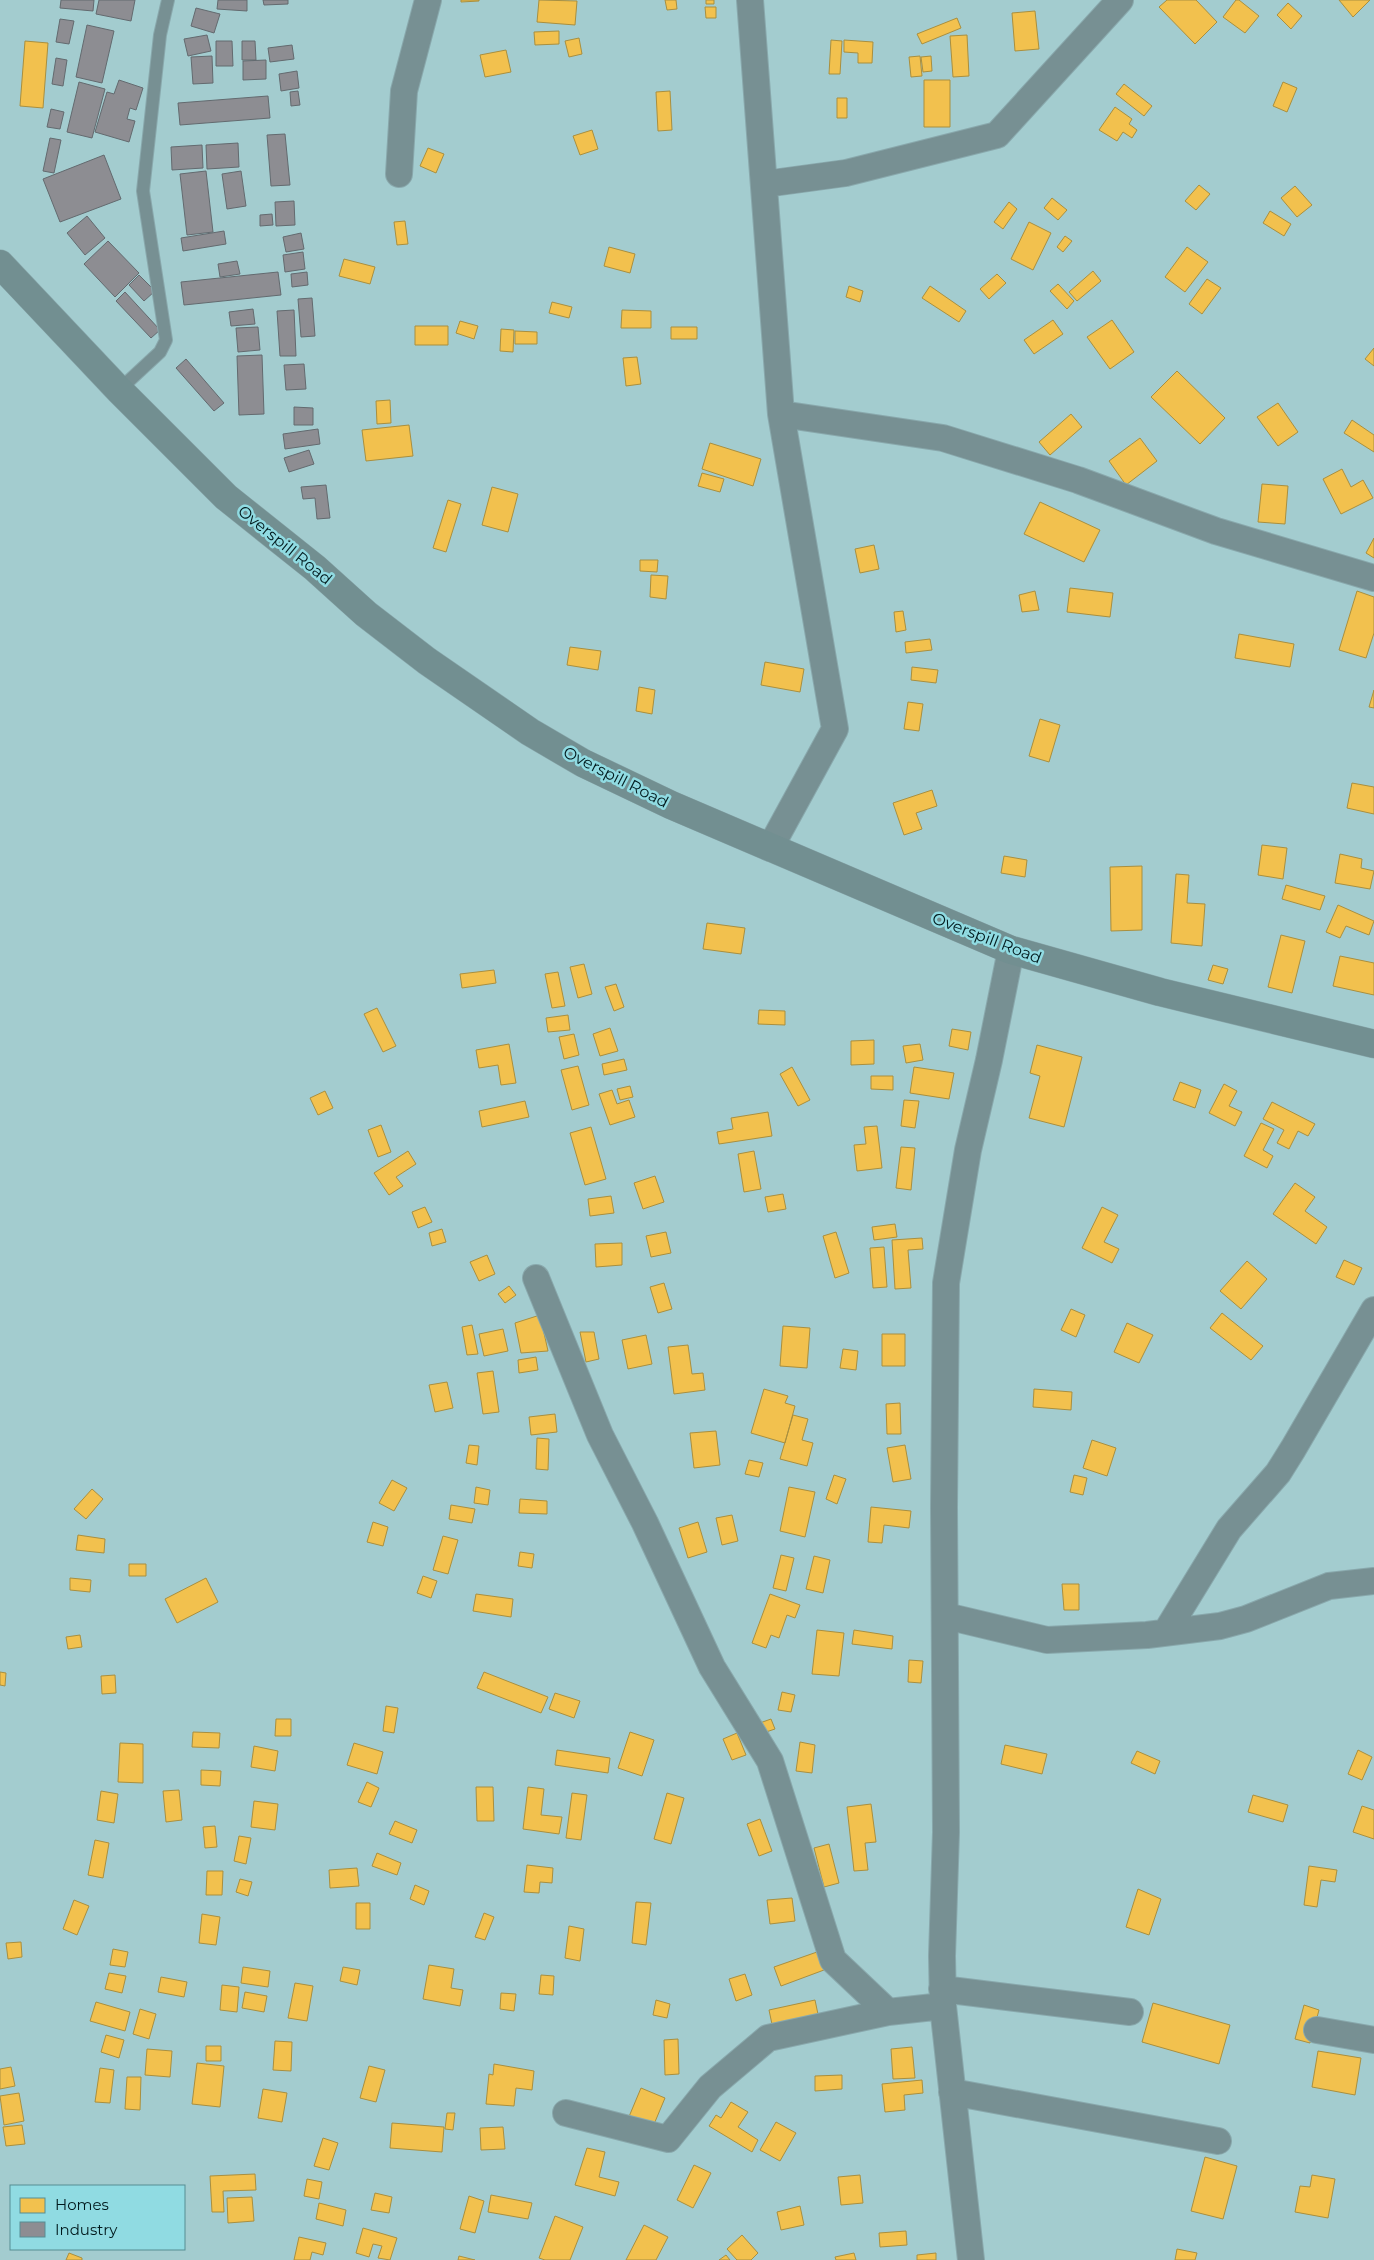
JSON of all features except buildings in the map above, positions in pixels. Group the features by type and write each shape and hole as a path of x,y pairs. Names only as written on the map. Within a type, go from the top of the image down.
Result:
{"street":[{"path":"400,174 404,91 428,0"},
{"path":"750,0 781,414 835,729 770,848"},
{"path":"764,184 846,173 997,135 1120,0"},
{"name":"Overspill Road","path":"0,264 119,390 226,497 315,568 366,614 480,698 530,732 583,763 670,805 1011,950 1160,992 1374,1044"},
{"path":"781,414 943,438 1078,480 1216,531 1374,578"},
{"path":"971,2260 942,1998 946,1832 944,1507 946,1283 968,1150 989,1060 1011,950"},
{"path":"536,1278 600,1435 645,1523 712,1667 770,1761 833,1960 888,2012"},
{"path":"1166,1632 1229,1529 1278,1473 1294,1449 1374,1310"},
{"path":"946,1616 1048,1640 1166,1632 1220,1626 1246,1619 1329,1586 1374,1581"},
{"path":"566,2113 668,2139 710,2087 768,2038 888,2012 942,1998 1130,2012"},
{"path":"1317,2030 1374,2040"},
{"path":"952,2092 1218,2140"}],"lane":[{"path":"119,390 160,352 166,340 143,191 160,35 168,0"}]}
